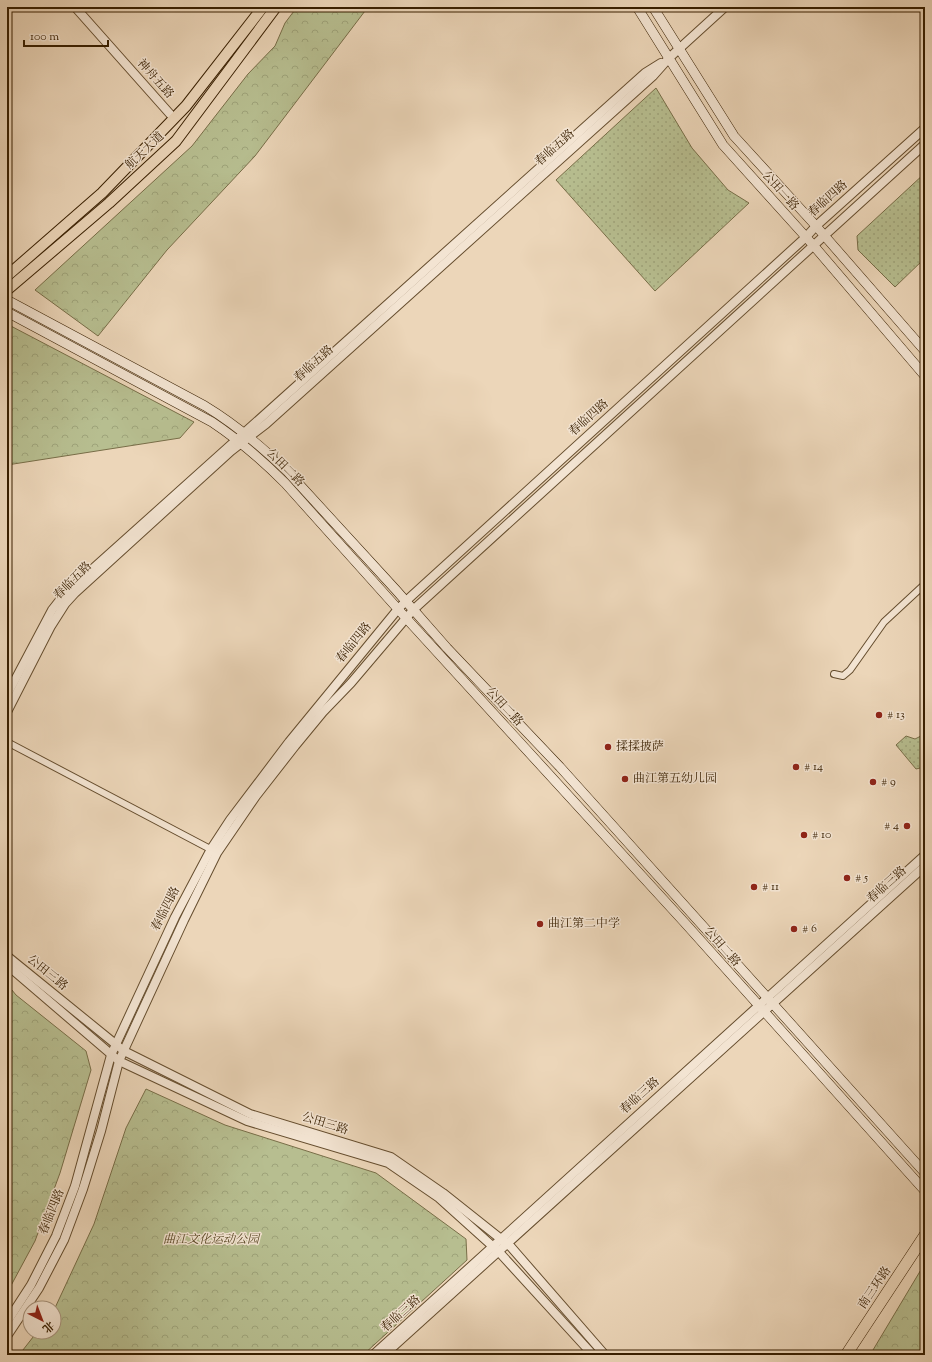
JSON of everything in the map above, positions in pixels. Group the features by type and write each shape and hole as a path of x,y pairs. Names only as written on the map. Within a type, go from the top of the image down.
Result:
{"highway":[{"name":"南三环路","path":"846,1355 925,1235"}],"main road":[{"name":"航天大道","path":"7,276 102,192 186,106 263,7"},
{"name":"航天大道","path":"7,290 109,203 176,141 276,7"},
{"name":"公田一路","path":"637,7 723,145 814,246 925,376"},
{"name":"公田一路","path":"653,7 734,136 816,226 925,351"},
{"name":"公田二路","path":"7,300 205,406 230,421 243,438 684,922 760,1009 925,1191"},
{"name":"公田二路","path":"7,312 243,438 287,471 452,653 565,773 925,1173"}],"street":[{"name":"神舟五路","path":"75,7 170,114"},
{"name":"春临五路","path":"7,695 52,610 63,596 243,438 645,73 669,58 725,7"},
{"name":"春临四路","path":"7,1322 31,1285 56,1236 77,1179 111,1055 175,917 214,851 230,820 289,742 406,601 925,128"},
{"name":"春临四路","path":"7,1336 39,1288 64,1240 83,1189 101,1131 119,1061 214,851 256,796 323,712 351,683 413,610 925,144"},
{"name":"春临五路","path":"7,712 51,626 65,604 80,588 232,452 243,438"},
{"path":"834,674 843,676 850,670 884,622 925,584"},
{"path":"7,742 214,851"},
{"name":"春临三路","path":"373,1355 504,1242 770,1000 925,855"},
{"name":"春临三路","path":"770,1000 925,866"},
{"name":"公田三路","path":"7,956 124,1051 250,1114 391,1157 443,1193 504,1242 605,1355"},
{"name":"公田三路","path":"7,965 119,1061 247,1120 388,1164 439,1198 496,1249 593,1355"},
{"name":"春临三路","path":"384,1355 496,1249"}],"green space":[{"path":"297,7 368,7 255,156 167,250 98,336 35,290 192,146 248,74 275,46 285,23"},
{"path":"656,88 692,148 728,190 749,203 655,291 556,180"},
{"path":"925,173 925,258 895,287 858,250 857,236"},
{"path":"7,324 194,422 180,438 7,465"},
{"path":"906,736 915,739 921,736 925,741 925,758 922,761 923,766 920,768 916,769 896,745"},
{"path":"7,984 16,995 86,1051 91,1070 60,1173 35,1241 7,1293"},
{"name":"曲江文化运动公园","path":"146,1089 225,1125 376,1173 466,1239 467,1260 363,1355 19,1355 31,1340 62,1340 62,1300 59,1300 94,1224 126,1128"},
{"path":"925,1263 925,1342 917,1355 870,1355"}],"place":[{"name":"# 13","path":"879,715"},
{"name":"揉揉披萨","path":"608,747"},
{"name":"# 14","path":"796,767"},
{"name":"曲江第五幼儿园","path":"625,779"},
{"name":"# 9","path":"873,782"},
{"name":"# 4","path":"907,826"},
{"name":"# 10","path":"804,835"},
{"name":"# 5","path":"847,878"},
{"name":"# 11","path":"754,887"},
{"name":"曲江第二中学","path":"540,924"},
{"name":"# 6","path":"794,929"}]}
